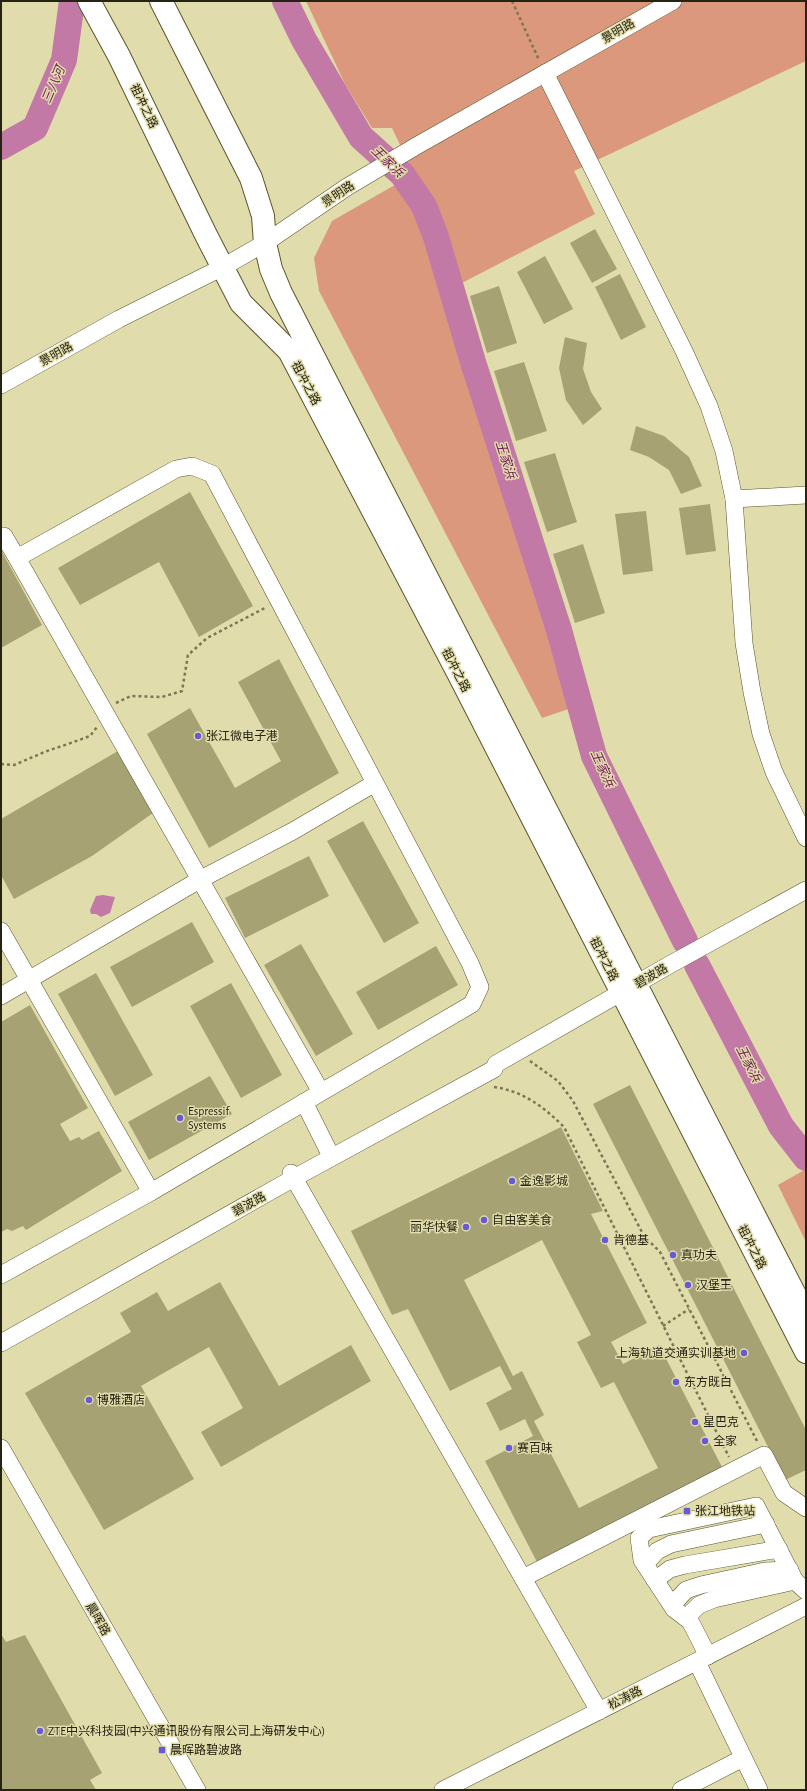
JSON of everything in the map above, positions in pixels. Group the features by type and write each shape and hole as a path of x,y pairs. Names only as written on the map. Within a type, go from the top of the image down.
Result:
{"main road":[{"name":"祖冲之路","path":"89,1 119,56 206,235 224,267 241,303 289,351 455,668 806,1316"},
{"name":"祖冲之路","path":"161,1 251,178 263,216 265,243 271,269 281,293 629,988 806,1352"}],"street":[{"name":"景明路","path":"1,385 119,319 224,267 265,243 367,175 673,1"},
{"path":"545,73 681,344 709,406 724,451 734,499 744,643 761,734 774,772 806,838"},
{"path":"1,1275 151,1192 472,1004 480,988 470,963 212,474 192,466 176,469 17,558"},
{"path":"734,499 806,495"},
{"path":"1,538 4,536 17,558 321,1092"},
{"path":"1,996 200,879 293,831 375,783"},
{"name":"碧波路","path":"1,1335 184,1231 293,1176 494,1069 496,1064 806,890"},
{"path":"1,931 151,1192"},
{"name":"碧波路","path":"1,1343 293,1176 329,1152 490,1063 496,1064"},
{"path":"304,1102 329,1152"},
{"path":"293,1176 599,1711"},
{"name":"晨晖路","path":"1,1448 197,1790"},
{"path":"523,1578 764,1456 784,1493 806,1508"},
{"path":"759,1790 743,1758 702,1659 690,1621 672,1605 642,1560 639,1538 649,1529 756,1506 797,1581"},
{"path":"645,1564 657,1551 671,1544 766,1524"},
{"path":"655,1580 670,1570 685,1565 779,1549"},
{"path":"672,1605 686,1590 701,1585 765,1571 797,1581"},
{"path":"686,1618 700,1605 714,1599 797,1581"},
{"name":"松涛路","path":"443,1790 806,1606"},
{"path":"681,1790 743,1758"}],"path":[{"path":"512,1 545,73"},
{"path":"1,764 14,765 47,751 90,736 115,704 131,696 162,697 182,691 188,655 207,638 279,601"},
{"path":"516,1053 558,1081 573,1101 644,1236 660,1252 764,1456"},
{"path":"490,1087 515,1092 536,1102 564,1127 736,1470"},
{"path":"664,1326 689,1309"}],"shaded area":[{"path":"306,1 806,1 806,61 574,171 595,214 460,284 589,702 542,718 319,291 314,258 332,221 414,174 392,128 372,128 345,84"},
{"path":"103,895 115,897 110,913 101,917 96,914 91,914 90,910 96,896"},
{"path":"806,1169 806,1242 778,1185"}],"building":[{"path":"595,229 617,269 592,283 570,243"},
{"path":"545,256 573,309 544,324 517,272"},
{"path":"620,274 646,327 621,340 595,287"},
{"path":"499,286 517,343 487,353 470,296"},
{"path":"565,337 587,343 583,369 591,392 602,409 583,425 566,400 559,368"},
{"path":"524,362 547,431 516,441 494,371"},
{"path":"636,426 664,436 689,457 702,486 681,494 669,470 649,457 630,450"},
{"path":"555,453 577,522 547,532 524,462"},
{"path":"190,492 253,606 199,637 159,562 80,605 58,568"},
{"path":"710,504 716,551 686,555 679,508"},
{"path":"646,511 653,571 623,575 615,514"},
{"path":"583,544 605,613 575,623 553,554"},
{"path":"1,550 42,625 1,648"},
{"path":"279,659 339,773 209,848 147,734 190,708 235,788 281,761 238,682"},
{"path":"118,751 153,813 92,856 14,899 1,875 1,819"},
{"path":"363,821 419,923 384,943 327,841"},
{"path":"309,856 329,896 245,938 225,898"},
{"path":"192,922 214,962 132,1007 110,967"},
{"path":"301,944 353,1034 316,1056 264,965"},
{"path":"436,946 458,985 378,1030 356,992"},
{"path":"96,973 153,1075 115,1096 58,994"},
{"path":"231,983 282,1075 241,1098 190,1006"},
{"path":"30,1005 88,1108 60,1124 70,1141 79,1137 82,1140 99,1131 122,1171 26,1230 23,1226 12,1231 7,1229 1,1232 1,1022"},
{"name":"Espressif Systems","path":"210,1076 232,1114 149,1160 128,1122"},
{"name":"上海轨道交通实训基地","path":"630,1085 806,1430 806,1470 785,1480 593,1104"},
{"path":"561,1127 603,1211 591,1214 647,1323 611,1342 623,1364 659,1345 723,1469 538,1564 485,1461 533,1436 525,1419 500,1431 486,1403 512,1389 500,1366 450,1391 408,1309 392,1315 351,1231","holes":["542,1240 591,1335 577,1342 601,1388 614,1382 658,1468 579,1508 534,1421 544,1415 522,1371 513,1376 464,1280"]},
{"name":"博雅酒店","path":"220,1282 279,1386 351,1345 371,1381 221,1467 201,1432 243,1408 209,1347 141,1386 194,1479 104,1530 25,1393 131,1332 120,1313 157,1292 168,1311"},
{"name":"ZTE中兴科技园(中兴通讯股份有限公司上海研发中心)","path":"1,1634 6,1642 25,1635 102,1773 90,1780 96,1790 1,1790"}],"waterway":[{"name":"三八河","path":"1,147 35,128 64,60 72,1"},
{"name":"王家浜","path":"285,1 304,40 361,137 402,174 424,206 436,237 473,362 559,630 594,756 685,941"},
{"name":"王家浜","path":"697,965 781,1126 806,1158"}],"place":[{"name":"张江微电子港","path":"198,736"},
{"name":"Espressif Systems","path":"180,1118"},
{"name":"金逸影城","path":"512,1181"},
{"name":"自由客美食","path":"484,1220"},
{"name":"丽华快餐","path":"466,1227"},
{"name":"肯德基","path":"605,1240"},
{"name":"真功夫","path":"673,1255"},
{"name":"汉堡王","path":"688,1285"},
{"name":"上海轨道交通实训基地","path":"744,1353"},
{"name":"东方既白","path":"676,1382"},
{"name":"博雅酒店","path":"89,1400"},
{"name":"星巴克","path":"695,1422"},
{"name":"全家","path":"705,1441"},
{"name":"赛百味","path":"509,1448"},
{"name":"张江地铁站","path":"687,1511"},
{"name":"ZTE中兴科技园(中兴通讯股份有限公司上海研发中心)","path":"40,1731"},
{"name":"晨晖路碧波路","path":"162,1750"}]}
